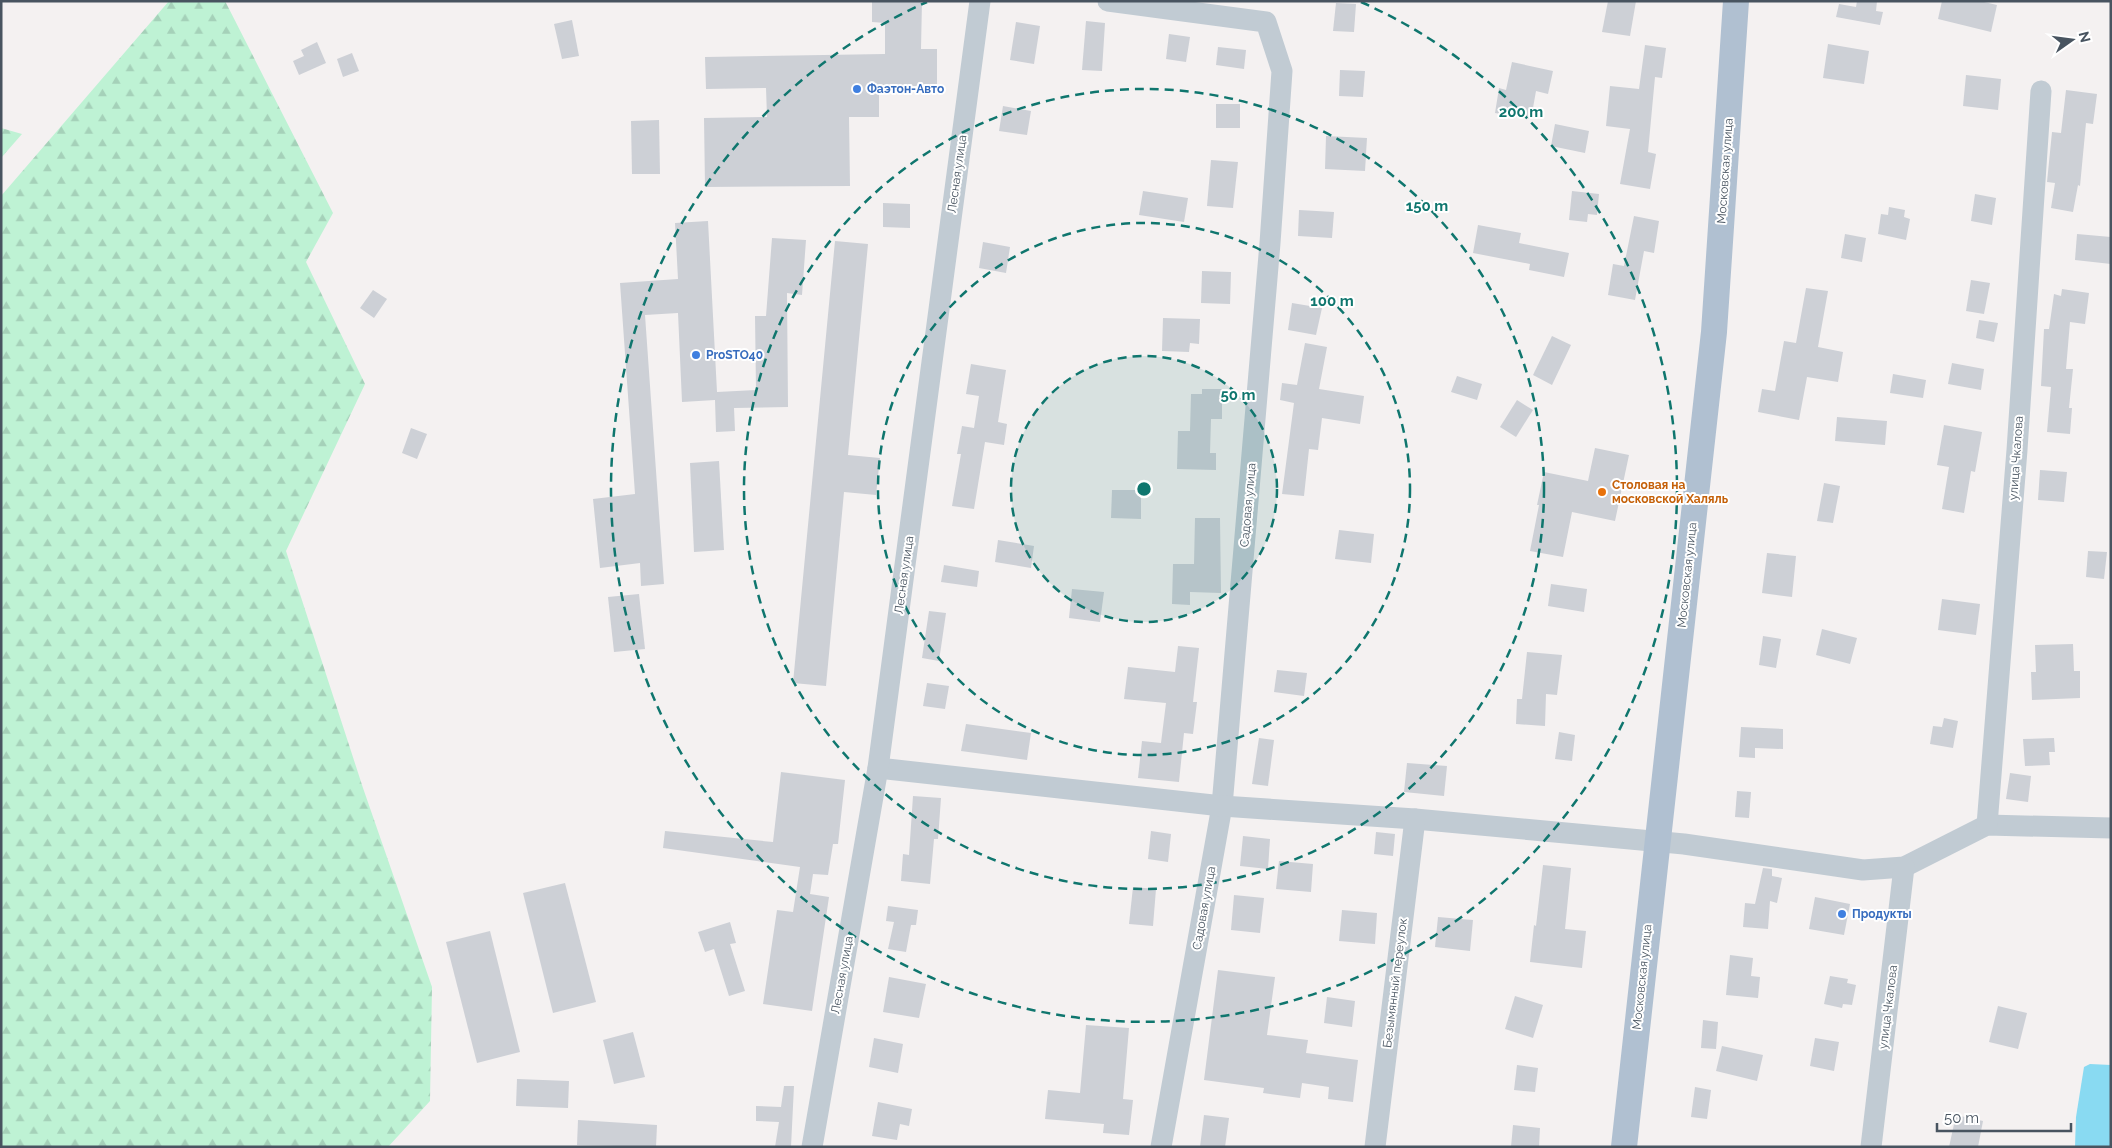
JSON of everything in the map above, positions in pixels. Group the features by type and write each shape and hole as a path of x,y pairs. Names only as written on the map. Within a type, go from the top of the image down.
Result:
{"main road":[{"name":"Московская улица","path":"1624,1147 1714,332 1736,1"}],"street":[{"name":"Лесная улица","path":"812,1147 878,768 980,1"},
{"name":"Садовая улица","path":"1108,1 1266,22 1282,71 1268,263 1222,806 1161,1147"},
{"name":"улица Чкалова","path":"1987,825 2017,450 2041,91"},
{"path":"878,768 1222,806 1416,819 1684,844 1863,870 1904,867 1987,825 2111,828"},
{"name":"Безымянный переулок","path":"1376,1147 1416,819"},
{"name":"улица Чкалова","path":"1871,1147 1904,867"}],"green space":[{"path":"169,1 225,1 333,213 306,262 365,384 286,551 363,788 432,987 430,1101 388,1147 1,1147 1,196"},
{"path":"1,128 22,134 1,158"}],"water":[{"path":"2090,1064 2111,1065 2111,1147 2075,1147 2076,1117 2084,1067"}],"building":[{"path":"872,1 922,1 921,49 937,49 937,86 879,86 879,117 849,117 850,186 705,187 704,118 767,117 766,88 706,89 705,57 885,54 885,23 872,22"},
{"path":"1608,1 1636,1 1630,36 1602,32"},
{"path":"1857,1 1877,1 1876,11 1883,12 1880,25 1836,17 1839,4 1856,7"},
{"path":"1942,1 1980,1 1997,5 1991,32 1938,19"},
{"path":"1336,3 1356,4 1354,32 1333,31"},
{"path":"572,20 579,56 562,59 554,24"},
{"path":"1086,21 1105,23 1102,71 1082,70"},
{"path":"1016,22 1040,26 1034,64 1010,60"},
{"path":"1169,34 1190,37 1186,62 1166,59"},
{"path":"317,42 326,63 299,75 293,61 304,56 301,50"},
{"path":"1828,44 1869,51 1864,84 1823,78"},
{"path":"1645,45 1666,48 1662,78 1655,77 1648,152 1656,154 1650,189 1620,184 1630,129 1606,126 1610,86 1639,89"},
{"path":"1218,47 1246,50 1244,69 1216,65"},
{"path":"352,53 359,71 343,77 337,59"},
{"path":"1512,62 1553,71 1548,94 1536,91 1531,119 1495,113 1499,88 1506,90"},
{"path":"1340,70 1365,71 1363,97 1339,96"},
{"path":"1966,75 2001,79 1998,110 1963,106"},
{"path":"2066,90 2097,94 2093,124 2086,123 2080,186 2078,185 2073,212 2051,208 2055,183 2047,182 2052,132 2061,133"},
{"path":"1216,104 1240,104 1240,128 1216,128"},
{"path":"1003,106 1031,111 1027,135 999,131"},
{"path":"659,120 660,174 632,174 631,121"},
{"path":"1555,124 1589,131 1585,153 1551,146"},
{"path":"1326,136 1367,138 1365,171 1325,169"},
{"path":"1211,160 1238,162 1233,208 1207,206"},
{"path":"1143,191 1188,198 1184,222 1139,215"},
{"path":"1572,191 1599,194 1597,215 1588,214 1587,222 1569,220"},
{"path":"1975,194 1996,198 1992,225 1971,221"},
{"path":"883,203 910,204 910,228 883,227"},
{"path":"1889,207 1905,210 1904,217 1910,219 1906,240 1878,234 1881,214 1888,215"},
{"path":"1299,210 1334,212 1332,238 1298,236"},
{"path":"1634,216 1659,221 1654,253 1644,251 1635,300 1608,295 1613,264 1624,266"},
{"path":"708,221 717,392 756,390 755,316 766,316 772,238 806,240 802,295 787,293 788,407 734,408 735,431 716,432 715,400 682,402 678,313 645,315 664,584 641,586 640,563 600,568 593,499 635,494 620,283 678,279 675,223"},
{"path":"1478,225 1521,233 1519,243 1569,253 1564,277 1529,270 1530,264 1473,253"},
{"path":"1845,234 1866,238 1862,262 1841,258"},
{"path":"2077,234 2111,237 2111,264 2075,260"},
{"path":"835,241 868,244 848,455 880,458 876,495 844,492 826,686 793,683"},
{"path":"983,242 1010,247 1006,273 979,268"},
{"path":"1202,271 1231,272 1230,304 1201,303"},
{"path":"1971,280 1990,283 1984,314 1966,311"},
{"path":"1806,288 1828,291 1818,347 1843,352 1838,382 1807,377 1799,420 1758,412 1762,389 1775,391 1784,341 1796,343"},
{"path":"2062,289 2089,293 2085,324 2070,322 2066,369 2073,369 2069,408 2072,408 2070,434 2047,432 2051,387 2041,386 2044,329 2049,329 2054,294 2061,296"},
{"path":"373,290 387,299 374,318 360,308"},
{"path":"1292,303 1322,308 1316,335 1288,330"},
{"path":"1163,318 1200,319 1199,344 1190,343 1189,352 1162,351"},
{"path":"1979,320 1998,323 1994,342 1976,338"},
{"path":"1552,336 1571,345 1552,385 1533,375"},
{"path":"1305,343 1327,347 1319,389 1364,396 1360,424 1322,418 1318,450 1309,449 1304,496 1282,494 1294,403 1280,400 1282,383 1297,385"},
{"path":"1952,363 1984,369 1981,390 1948,384"},
{"path":"971,364 1006,370 998,422 1007,424 1004,445 985,442 974,509 952,506 961,454 957,454 962,426 974,428 979,396 966,394"},
{"path":"1893,374 1926,380 1923,398 1890,393"},
{"path":"1457,376 1482,384 1477,400 1451,392"},
{"path":"1202,389 1222,389 1222,419 1211,419 1210,453 1216,453 1216,470 1177,469 1178,431 1190,431 1191,394 1202,394"},
{"path":"1517,400 1533,410 1516,437 1500,427"},
{"path":"1837,417 1887,421 1885,445 1835,441"},
{"path":"1944,425 1982,432 1975,472 1971,471 1964,513 1942,509 1949,467 1937,465"},
{"path":"411,428 427,434 417,459 402,453"},
{"path":"1595,448 1629,455 1615,521 1572,512 1563,557 1530,551 1544,472 1588,481"},
{"path":"719,461 724,550 694,552 690,463"},
{"path":"2040,470 2067,472 2064,502 2038,500"},
{"path":"1824,483 1840,486 1833,523 1817,521"},
{"path":"1112,490 1141,490 1141,519 1111,518"},
{"path":"1195,518 1220,518 1221,593 1190,592 1190,605 1172,604 1173,564 1194,564"},
{"path":"1339,530 1374,534 1371,563 1335,559"},
{"path":"998,540 1034,546 1031,568 995,562"},
{"path":"2088,551 2107,552 2104,579 2086,577"},
{"path":"1767,553 1796,556 1792,597 1762,593"},
{"path":"944,565 979,571 977,587 941,582"},
{"path":"1551,584 1587,589 1584,612 1548,606"},
{"path":"1072,589 1104,592 1100,622 1069,618"},
{"path":"639,594 645,649 614,652 608,597"},
{"path":"1942,599 1980,604 1976,635 1938,630"},
{"path":"929,611 946,613 939,661 922,658"},
{"path":"1822,629 1857,638 1850,664 1816,655"},
{"path":"1763,636 1781,639 1776,668 1759,665"},
{"path":"2073,644 2074,671 2080,671 2080,698 2032,700 2031,672 2036,672 2035,645"},
{"path":"1178,646 1199,648 1193,702 1197,702 1193,734 1184,733 1179,782 1138,778 1142,741 1161,743 1166,703 1124,699 1128,667 1175,672"},
{"path":"1527,652 1562,655 1557,695 1546,694 1545,726 1516,724 1517,699 1522,699"},
{"path":"1277,670 1307,673 1304,696 1274,692"},
{"path":"927,683 949,686 945,709 923,706"},
{"path":"1944,718 1958,721 1953,748 1930,744 1933,726 1942,727"},
{"path":"966,724 1031,733 1027,760 961,751"},
{"path":"1741,727 1783,729 1783,749 1755,748 1755,758 1739,757"},
{"path":"1559,732 1575,735 1572,761 1555,759"},
{"path":"1259,738 1274,740 1268,786 1252,784"},
{"path":"2054,738 2055,752 2049,752 2050,765 2025,766 2023,739"},
{"path":"1407,763 1447,766 1444,796 1404,792"},
{"path":"781,772 845,780 838,844 833,844 828,875 813,874 810,894 829,897 812,1011 763,1004 777,910 793,912 800,867 663,848 665,831 773,842"},
{"path":"2010,773 2031,776 2028,802 2006,799"},
{"path":"1737,791 1751,792 1749,818 1735,817"},
{"path":"913,796 941,798 938,839 934,839 930,884 901,881 903,854 909,855"},
{"path":"1151,831 1171,834 1168,862 1148,859"},
{"path":"1376,832 1395,834 1393,856 1374,854"},
{"path":"1243,836 1270,839 1268,869 1240,866"},
{"path":"1279,861 1313,864 1311,892 1276,889"},
{"path":"1543,865 1571,868 1565,929 1586,931 1582,968 1530,962"},
{"path":"1763,868 1772,869 1772,876 1782,878 1777,903 1770,901 1768,929 1743,927 1745,903 1755,904"},
{"path":"565,883 596,1002 553,1013 523,893"},
{"path":"1133,887 1156,889 1153,926 1129,924"},
{"path":"1234,895 1264,898 1260,933 1231,930"},
{"path":"1815,897 1850,904 1844,935 1809,929"},
{"path":"888,906 918,910 916,925 911,925 906,952 888,949 894,922 886,921"},
{"path":"1342,910 1377,913 1375,944 1339,941"},
{"path":"1438,917 1473,920 1470,951 1435,947"},
{"path":"730,922 736,943 730,944 745,991 729,996 714,949 705,952 698,932"},
{"path":"490,931 520,1052 477,1063 446,942"},
{"path":"1730,955 1753,958 1751,976 1760,977 1758,998 1726,995"},
{"path":"1218,970 1275,977 1267,1035 1308,1040 1306,1053 1358,1060 1353,1102 1328,1099 1329,1087 1302,1083 1300,1098 1263,1093 1264,1088 1204,1080"},
{"path":"1830,976 1848,979 1847,983 1856,985 1852,1005 1843,1004 1842,1008 1824,1004"},
{"path":"889,977 926,984 919,1018 883,1012"},
{"path":"1515,996 1543,1005 1533,1038 1505,1029"},
{"path":"1327,997 1355,1001 1352,1027 1324,1023"},
{"path":"1998,1006 2027,1013 2018,1049 1989,1042"},
{"path":"1703,1020 1718,1022 1716,1049 1701,1048"},
{"path":"1086,1025 1129,1028 1123,1099 1133,1100 1129,1135 1103,1133 1104,1124 1045,1119 1048,1090 1080,1093"},
{"path":"633,1032 645,1077 614,1084 603,1040"},
{"path":"874,1038 903,1044 898,1073 869,1067"},
{"path":"1815,1038 1839,1042 1834,1071 1810,1066"},
{"path":"1722,1046 1763,1055 1757,1081 1716,1071"},
{"path":"1517,1065 1538,1068 1535,1092 1514,1090"},
{"path":"517,1079 569,1081 568,1108 516,1106"},
{"path":"784,1086 794,1086 791,1147 775,1147 779,1122 756,1121 756,1106 781,1107"},
{"path":"1695,1087 1711,1090 1707,1119 1691,1117"},
{"path":"878,1102 912,1109 909,1126 900,1124 897,1140 872,1136"},
{"path":"1204,1115 1229,1118 1225,1147 1200,1147"},
{"path":"1956,1115 1983,1121 1978,1147 1949,1147"},
{"path":"578,1120 657,1125 656,1147 577,1145"},
{"path":"1513,1125 1540,1128 1539,1147 1511,1147"}],"place":[{"name":"Фаэтон-Авто","path":"857,89"},
{"name":"ProSTO40","path":"696,355"},
{"name":"Столовая на московской Халяль","path":"1602,492"},
{"name":"Продукты","path":"1842,914"}]}
